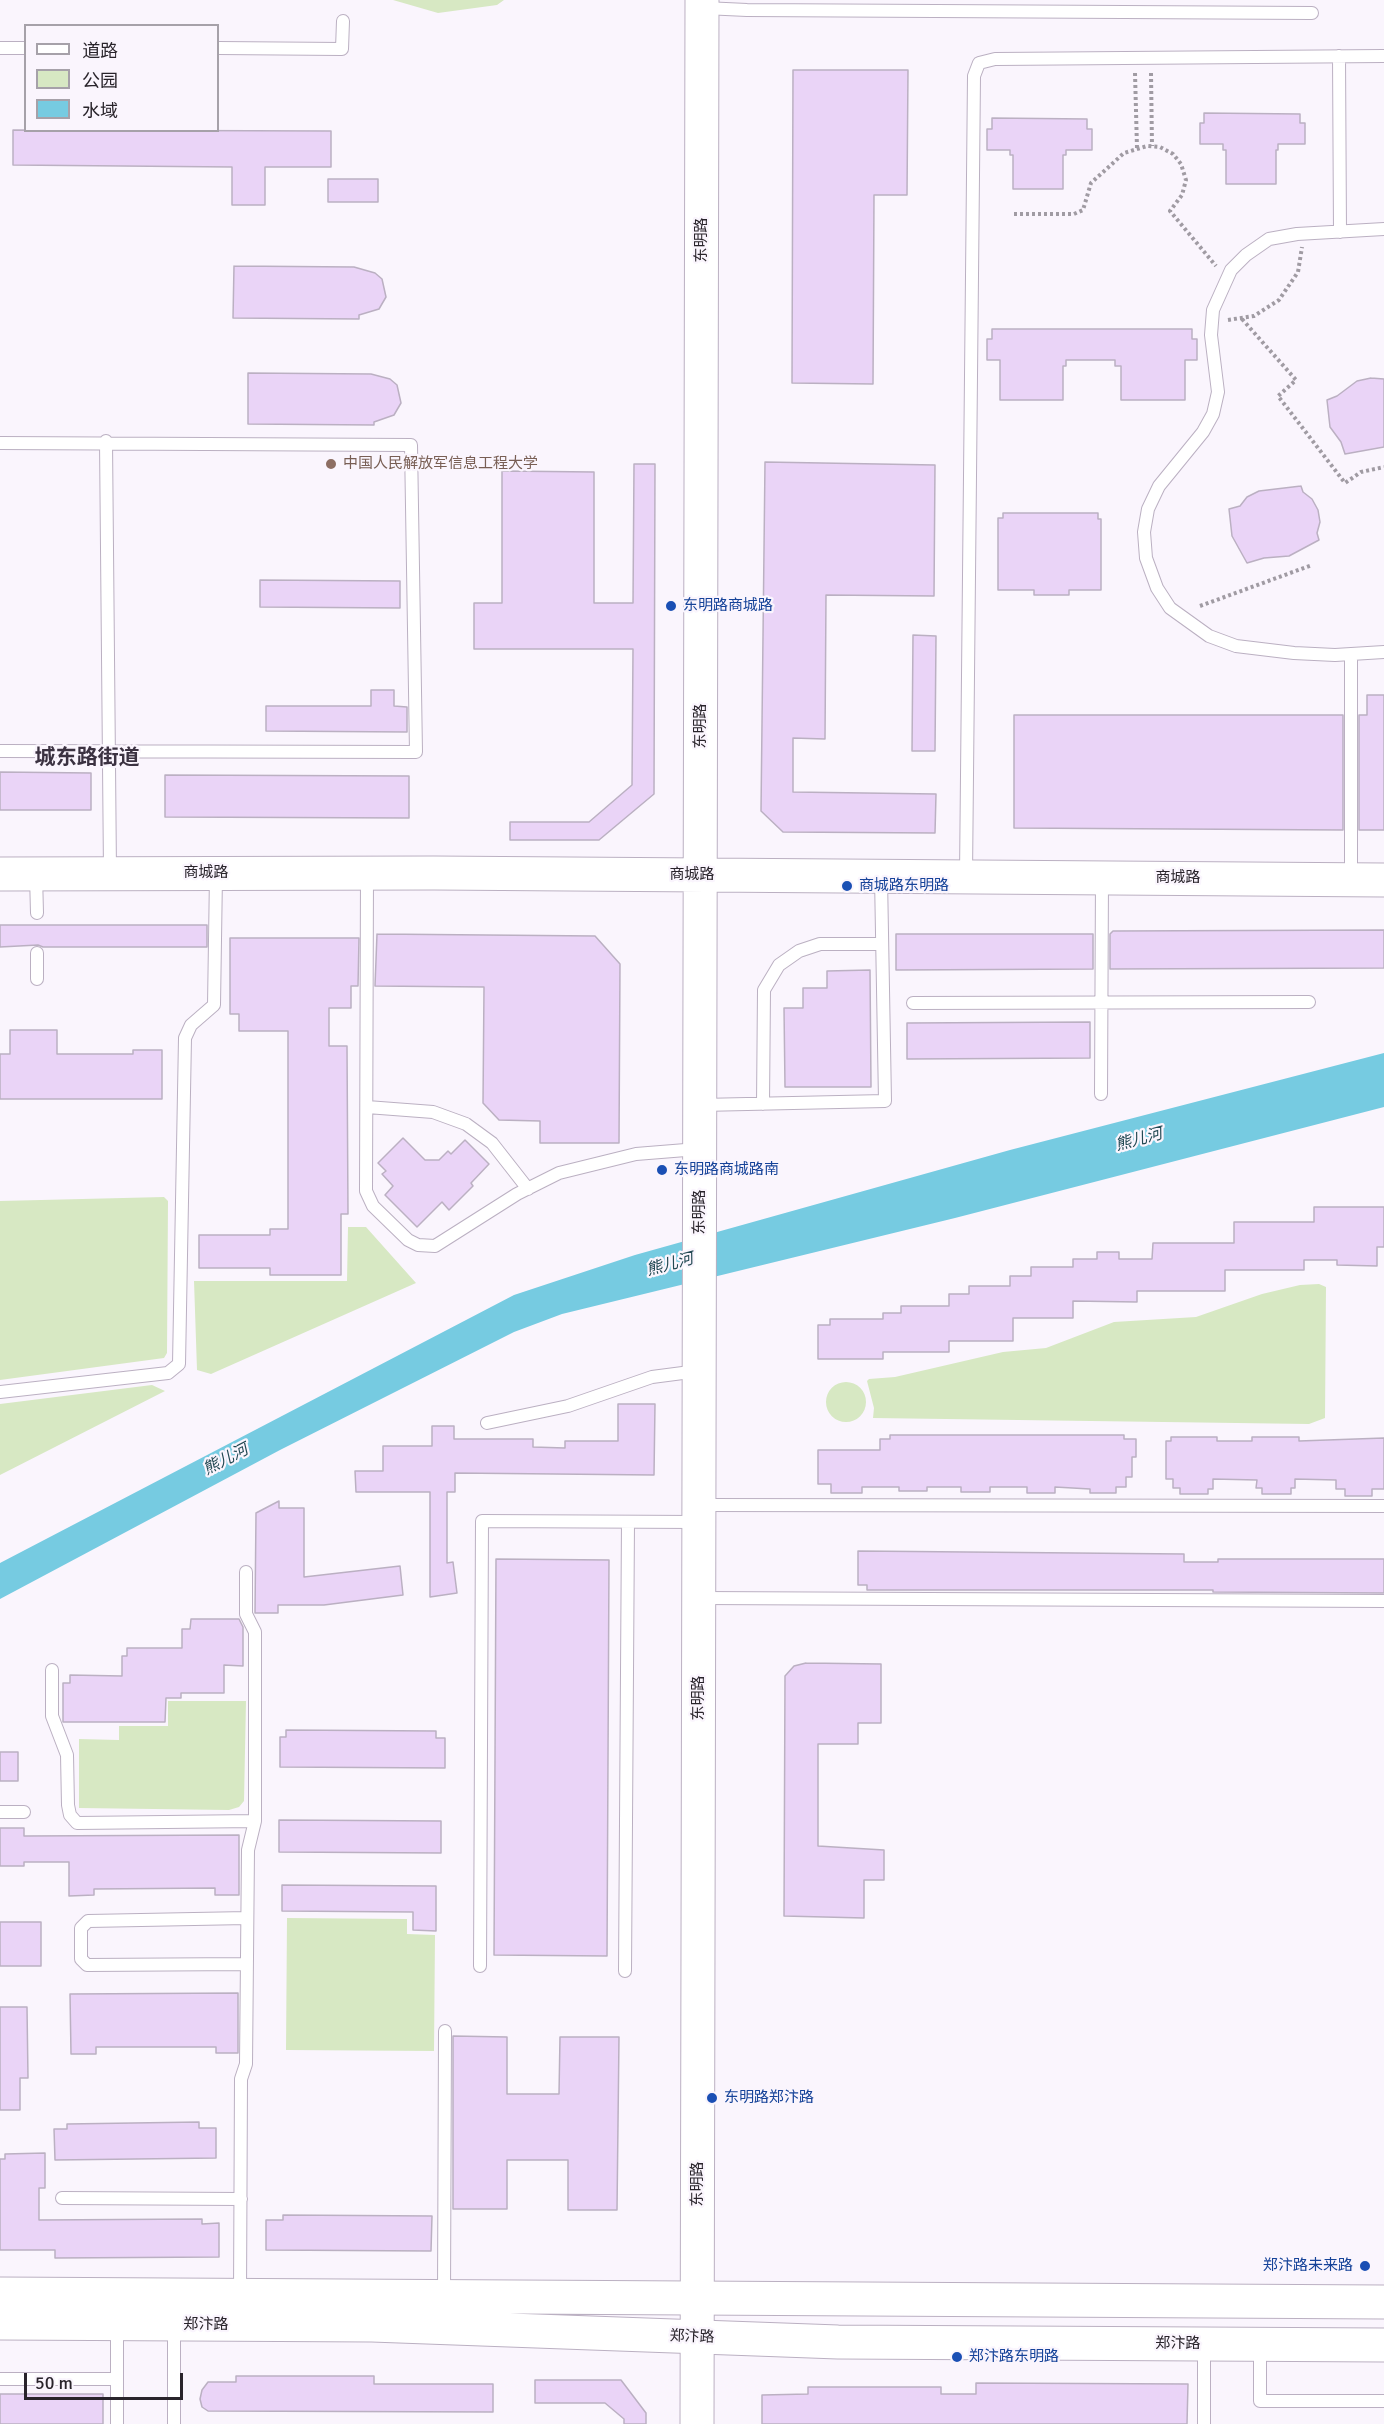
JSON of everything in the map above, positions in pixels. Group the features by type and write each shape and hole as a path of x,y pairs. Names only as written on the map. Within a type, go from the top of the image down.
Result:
{"street":[{"name":"东明路","path":"697,2424 702,4"},
{"name":"商城路","path":"0,874 367,873 1384,880"},
{"name":"郑汴路","path":"0,2294 1384,2302"},
{"name":"郑汴路","path":"0,2323 372,2325 838,2342 1384,2345"}],"lane":[{"path":"702,4 759,10 1241,6 1312,13"},
{"path":"219,48 342,49 343,21"},
{"path":"0,48 24,48"},
{"path":"1339,56 1340,232"},
{"path":"966,876 974,76 979,63 995,59 1384,56"},
{"path":"1384,229 1303,234 1269,239 1246,255 1227,279 1213,310 1211,335 1218,392 1214,414 1159,486 1148,509 1144,532 1146,558 1157,588 1170,608 1209,636 1236,646 1293,653 1384,652"},
{"path":"0,443 106,441 411,445 416,752 0,751"},
{"path":"106,441 110,873"},
{"path":"1351,654 1351,879"},
{"path":"0,1392 168,1373 179,1364 185,1038 191,1025 214,1005 216,873"},
{"path":"367,873 366,1191 373,1206 408,1240 418,1245 435,1246 528,1189 559,1173 636,1154 700,1149"},
{"path":"36,874 37,913"},
{"path":"700,1105 885,1101 881,876"},
{"path":"1101,877 1101,1094"},
{"path":"763,1104 764,990 779,965 799,951 820,944 882,944"},
{"path":"37,953 37,980"},
{"path":"913,1003 1309,1002"},
{"path":"366,1107 433,1112 466,1124 492,1143 528,1189"},
{"path":"487,1423 568,1406 652,1377 700,1371"},
{"path":"480,1966 482,1521 628,1522 699,1514 1384,1506"},
{"path":"625,1971 628,1522"},
{"path":"240,2294 241,2079 246,2064 248,1850 255,1821 255,1632 246,1614 246,1572"},
{"path":"699,1598 1384,1601"},
{"path":"52,1670 52,1716 67,1755 68,1805 70,1815 77,1823 255,1821"},
{"path":"0,1812 24,1812"},
{"path":"247,1918 88,1921 81,1928 81,1959 87,1965 247,1964"},
{"path":"444,2296 445,2031"},
{"path":"62,2198 241,2199"},
{"path":"117,2324 117,2424"},
{"path":"174,2324 174,2424"},
{"path":"1204,2344 1204,2424"},
{"path":"1260,2344 1260,2401 1384,2401"},
{"path":"0,2379 117,2379"}],"path":[{"path":"1135,58 1137,148"},
{"path":"1150,58 1152,146"},
{"path":"1014,214 1074,214 1083,210 1091,183 1124,153 1137,148 1160,147 1173,154 1181,164 1186,180 1182,195 1170,211 1227,279"},
{"path":"1213,320 1242,319 1267,310 1290,288 1298,272 1303,234"},
{"path":"1242,319 1296,380 1278,396 1345,483 1361,472 1384,467"},
{"path":"1200,606 1311,565"}],"green space":[{"path":"393,0 504,0 497,5 438,13"},
{"path":"164,1197 168,1201 167,1353 164,1358 0,1380 0,1201"},
{"path":"348,1227 366,1227 416,1283 211,1374 197,1370 194,1281 347,1281"},
{"path":"1319,1284 1326,1287 1325,1418 1309,1424 873,1418 874,1408 867,1381 869,1379 895,1377 1003,1352 1046,1348 1114,1322 1196,1317 1262,1294 1300,1285"},
{"path":"846,1382 860,1388 866,1402 860,1416 846,1422 832,1416 826,1402 832,1388"},
{"path":"152,1385 165,1391 0,1475 0,1404"},
{"path":"168,1701 246,1701 244,1801 239,1807 229,1810 79,1808 79,1739 119,1740 119,1726 168,1726"},
{"path":"287,1918 407,1919 407,1934 435,1935 434,2051 286,2050"}],"water":[{"name":"熊儿河","path":"1384,1053 1384,1107 955,1218 562,1314 514,1332 280,1450 0,1599 0,1563 514,1295 635,1255 1010,1150"}],"building":[{"path":"793,70 908,70 907,195 874,195 873,384 792,383"},
{"path":"1204,113 1300,114 1300,123 1305,123 1305,144 1278,144 1276,184 1226,184 1226,150 1223,150 1223,144 1200,144 1200,123 1204,123"},
{"path":"992,118 1087,119 1087,129 1092,129 1092,150 1066,150 1066,155 1063,155 1063,189 1013,189 1013,155 1010,155 1010,150 987,150 987,129 992,129"},
{"path":"13,130 24,130 24,132 331,131 331,167 265,167 265,205 232,205 232,167 13,165"},
{"path":"328,179 378,179 378,202 328,202"},
{"path":"234,266 354,267 375,273 382,279 386,297 379,309 359,315 359,319 233,318"},
{"path":"992,329 1192,329 1192,339 1197,339 1197,360 1185,360 1185,400 1121,400 1121,366 1115,366 1115,360 1066,360 1066,366 1063,366 1063,400 1000,400 1000,360 987,360 987,339 992,339"},
{"path":"248,373 371,374 390,379 397,385 401,403 394,415 374,422 374,425 248,424"},
{"path":"1371,378 1384,379 1384,447 1345,454 1341,442 1330,427 1327,400 1337,396 1357,381"},
{"path":"765,462 935,465 934,596 826,595 825,739 793,738 793,792 936,794 935,833 783,832 761,811"},
{"path":"634,464 655,464 654,794 599,840 510,840 510,822 589,822 632,785 633,649 474,649 474,603 502,603 502,471 594,472 594,603 633,603"},
{"path":"1301,486 1303,492 1312,499 1318,510 1319,540 1289,556 1264,558 1247,563 1232,536 1229,509 1240,506 1247,497 1259,491"},
{"path":"1003,513 1098,513 1098,519 1101,519 1101,590 1069,590 1069,595 1034,595 1034,590 998,590 998,518 1003,518"},
{"path":"260,580 400,581 400,608 260,607"},
{"path":"913,635 936,636 935,751 912,751"},
{"path":"371,690 394,690 394,706 407,707 407,732 266,731 266,706 371,706"},
{"path":"1367,695 1384,695 1384,830 1359,830 1359,715 1367,715"},
{"path":"1014,715 1343,715 1343,830 1014,828"},
{"path":"0,772 91,773 91,810 0,810"},
{"path":"165,775 409,776 409,818 165,817"},
{"path":"0,925 207,925 207,947 43,947 38,945 0,947"},
{"path":"1384,930 1384,968 1110,969 1110,934 1113,931"},
{"path":"377,934 595,936 620,964 619,1143 540,1143 540,1121 499,1120 483,1103 484,987 375,986"},
{"path":"896,934 1093,934 1093,969 896,970"},
{"path":"230,938 359,938 358,986 351,986 351,1008 329,1008 329,1046 347,1046 348,1214 341,1214 341,1275 270,1275 270,1268 199,1268 199,1235 270,1235 270,1229 288,1229 288,1031 239,1031 239,1014 230,1014"},
{"path":"870,970 871,1087 785,1087 784,1008 803,1008 803,988 827,988 827,971"},
{"path":"1090,1022 1090,1058 907,1059 907,1023"},
{"path":"10,1030 57,1030 57,1054 133,1054 133,1050 162,1050 162,1099 0,1099 0,1054 10,1054"},
{"path":"403,1138 425,1160 439,1160 448,1151 451,1154 465,1140 489,1164 471,1183 473,1186 449,1210 442,1202 417,1227 385,1195 393,1186 382,1174 386,1171 378,1163"},
{"path":"1314,1207 1384,1207 1384,1247 1377,1247 1377,1266 1337,1265 1337,1260 1304,1260 1304,1270 1225,1270 1225,1291 1137,1291 1137,1302 1073,1301 1073,1318 1013,1318 1013,1341 949,1341 949,1352 883,1352 883,1359 818,1359 818,1325 830,1325 830,1319 883,1319 883,1313 901,1313 901,1306 949,1306 949,1294 969,1294 969,1286 1010,1286 1010,1276 1031,1276 1031,1267 1073,1267 1073,1259 1097,1259 1097,1252 1119,1252 1119,1259 1152,1259 1153,1243 1234,1243 1234,1222 1314,1222"},
{"path":"618,1404 655,1404 654,1475 455,1473 455,1492 447,1492 447,1563 453,1562 457,1593 430,1597 430,1492 356,1492 355,1471 383,1471 383,1446 432,1446 432,1426 454,1426 454,1439 533,1439 533,1447 565,1448 565,1441 618,1441"},
{"path":"890,1435 1124,1435 1124,1439 1136,1439 1136,1457 1132,1457 1132,1477 1126,1477 1126,1487 1116,1487 1116,1493 1090,1493 1090,1489 1055,1487 1055,1493 1027,1493 1027,1487 990,1487 990,1492 961,1492 961,1487 927,1487 927,1491 899,1491 899,1487 862,1487 862,1493 831,1493 831,1484 818,1484 818,1450 880,1450 880,1439 890,1439"},
{"path":"1171,1437 1217,1437 1217,1441 1252,1441 1252,1437 1299,1437 1299,1441 1384,1438 1384,1489 1372,1489 1372,1496 1345,1496 1345,1489 1336,1489 1336,1480 1295,1479 1295,1488 1291,1488 1291,1494 1262,1494 1262,1488 1256,1488 1257,1480 1213,1479 1213,1489 1208,1489 1208,1494 1180,1494 1180,1488 1173,1488 1173,1479 1166,1479 1166,1441 1171,1441"},
{"path":"279,1501 279,1508 304,1508 304,1577 400,1566 403,1595 324,1605 278,1605 278,1613 255,1613 256,1513"},
{"path":"858,1551 1184,1554 1184,1562 1218,1562 1218,1559 1384,1559 1384,1593 1213,1592 1213,1590 867,1590 867,1585 858,1585"},
{"path":"496,1559 609,1560 607,1956 494,1955"},
{"path":"191,1619 239,1619 243,1627 243,1666 224,1665 224,1693 181,1693 181,1698 166,1698 165,1722 63,1722 63,1683 70,1683 70,1675 122,1676 122,1656 127,1656 127,1648 182,1648 182,1629 190,1629"},
{"path":"806,1663 881,1664 881,1723 858,1723 858,1744 818,1744 818,1846 884,1850 884,1880 864,1880 864,1918 784,1916 785,1676 794,1666"},
{"path":"286,1730 436,1731 436,1738 445,1738 445,1768 280,1767 280,1737 286,1737"},
{"path":"0,1752 18,1752 18,1781 0,1781"},
{"path":"279,1820 441,1821 441,1853 279,1852"},
{"path":"0,1828 24,1828 24,1836 239,1835 239,1895 215,1895 215,1888 94,1889 94,1895 69,1896 69,1862 24,1862 24,1866 0,1866"},
{"path":"282,1885 436,1886 436,1931 413,1930 413,1912 282,1911"},
{"path":"0,1922 41,1922 41,1966 0,1966"},
{"path":"238,1993 238,2053 216,2053 216,2047 96,2047 96,2054 71,2054 70,1994"},
{"path":"0,2007 27,2007 28,2078 20,2078 20,2110 0,2110"},
{"path":"453,2036 507,2037 507,2094 559,2094 560,2037 619,2037 617,2210 568,2210 568,2160 507,2160 507,2209 453,2209"},
{"path":"199,2122 199,2128 216,2128 216,2158 55,2160 54,2129 67,2129 67,2124"},
{"path":"45,2153 45,2188 39,2188 39,2220 202,2219 202,2224 219,2223 219,2257 55,2258 55,2250 0,2250 0,2159 5,2159 5,2154"},
{"path":"283,2215 432,2216 431,2251 266,2250 266,2220 283,2220"},
{"path":"236,2376 374,2376 374,2384 493,2384 493,2412 208,2411 202,2407 200,2399 202,2390 208,2382 236,2382"},
{"path":"535,2380 621,2380 646,2413 646,2424 624,2424 624,2419 605,2403 535,2403"},
{"path":"976,2383 1188,2384 1187,2424 762,2424 762,2395 808,2394 808,2387 941,2387 941,2394 976,2394"},
{"path":"0,2394 103,2394 103,2424 0,2424"}],"place":[{"name":"中国人民解放军信息工程大学","path":"331,464"},
{"name":"东明路商城路","path":"671,606"},
{"name":"商城路东明路","path":"847,886"},
{"name":"东明路商城路南","path":"662,1170"},
{"name":"东明路郑汴路","path":"712,2098"},
{"name":"郑汴路未来路","path":"1365,2266"},
{"name":"郑汴路东明路","path":"957,2357"}],"district":[{"name":"城东路街道","path":"87,758"}]}
